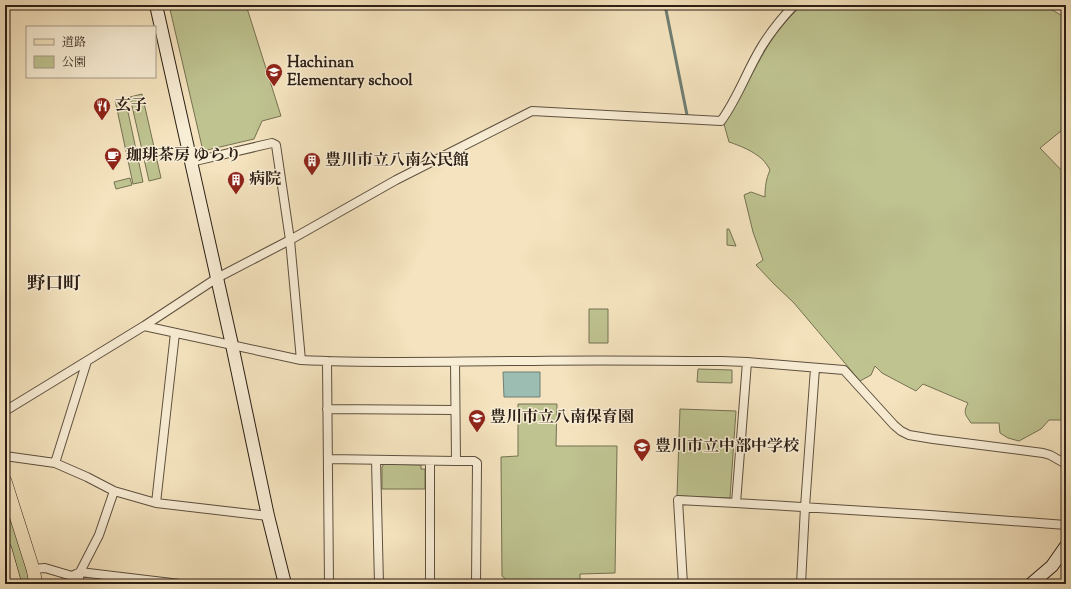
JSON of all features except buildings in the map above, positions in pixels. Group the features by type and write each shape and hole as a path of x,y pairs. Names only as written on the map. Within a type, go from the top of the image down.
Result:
{"main road":[{"path":"5,481 33,569 36,584"},
{"path":"5,552 16,584"}],"street":[{"path":"156,5 232,345 268,516 285,584"},
{"path":"5,411 144,326 217,278 290,240 396,180 532,111 721,121 729,110 762,46 794,5"},
{"path":"191,162 272,142 276,145 290,240 301,360"},
{"path":"144,326 301,360 455,362 747,362 844,370 894,425 901,431 910,435 1043,453 1050,455 1066,464"},
{"path":"156,503 175,333"},
{"path":"55,463 87,361"},
{"path":"327,361 329,584"},
{"path":"455,362 456,461"},
{"path":"736,503 747,362"},
{"path":"801,584 814,368"},
{"path":"327,409 455,410"},
{"path":"5,456 55,463 87,477 114,492 156,503 268,516"},
{"path":"328,459 474,461 477,463 476,584"},
{"path":"376,460 379,584"},
{"path":"430,461 430,584"},
{"path":"78,584 80,572 99,535 114,492"},
{"path":"684,584 678,500 930,515 1066,525"},
{"path":"1031,584 1052,566 1066,546"},
{"path":"33,569 45,568 72,576 80,572 180,584"}],"green space":[{"path":"169,5 246,5 281,116 262,121 254,139 203,151"},
{"path":"802,5 1044,5 1066,18 1066,127 1040,148 1066,175 1066,418 1064,420 1049,420 1041,429 1019,441 1008,438 1000,433 999,423 971,423 965,413 968,403 923,384 916,391 882,373 875,366 871,375 860,381 794,303 756,265 763,260 753,232 744,195 751,192 765,197 766,183 770,170 763,160 755,154 729,142 724,124 770,42"},
{"path":"142,94 161,178 149,181 130,97"},
{"path":"125,98 143,182 133,184 115,100"},
{"path":"130,178 132,185 116,189 114,182"},
{"path":"727,229 729,229 736,246 727,245"},
{"path":"589,309 608,309 608,343 589,343"},
{"path":"698,369 732,370 732,383 697,382"},
{"path":"518,404 557,404 556,446 617,446 615,573 580,574 580,583 511,584 502,576 501,457 518,456"},
{"path":"680,409 736,411 730,498 677,496"},
{"path":"384,464 421,465 421,469 425,469 425,489 382,489 382,467"},
{"path":"5,498 31,584 19,584 5,532"}],"water":[{"path":"503,372 540,372 540,397 504,397"}],"waterway":[{"path":"665,5 687,115"}],"place":[{"name":"Hachinan Elementary school","path":"274,87"},
{"name":"玄子","path":"102,121"},
{"name":"珈琲茶房 ゆらり","path":"113,171"},
{"name":"豊川市立八南公民館","path":"312,176"},
{"name":"病院","path":"236,195"},
{"name":"豊川市立八南保育園","path":"477,433"},
{"name":"豊川市立中部中学校","path":"642,462"}],"district":[{"name":"野口町","path":"54,285"}]}
